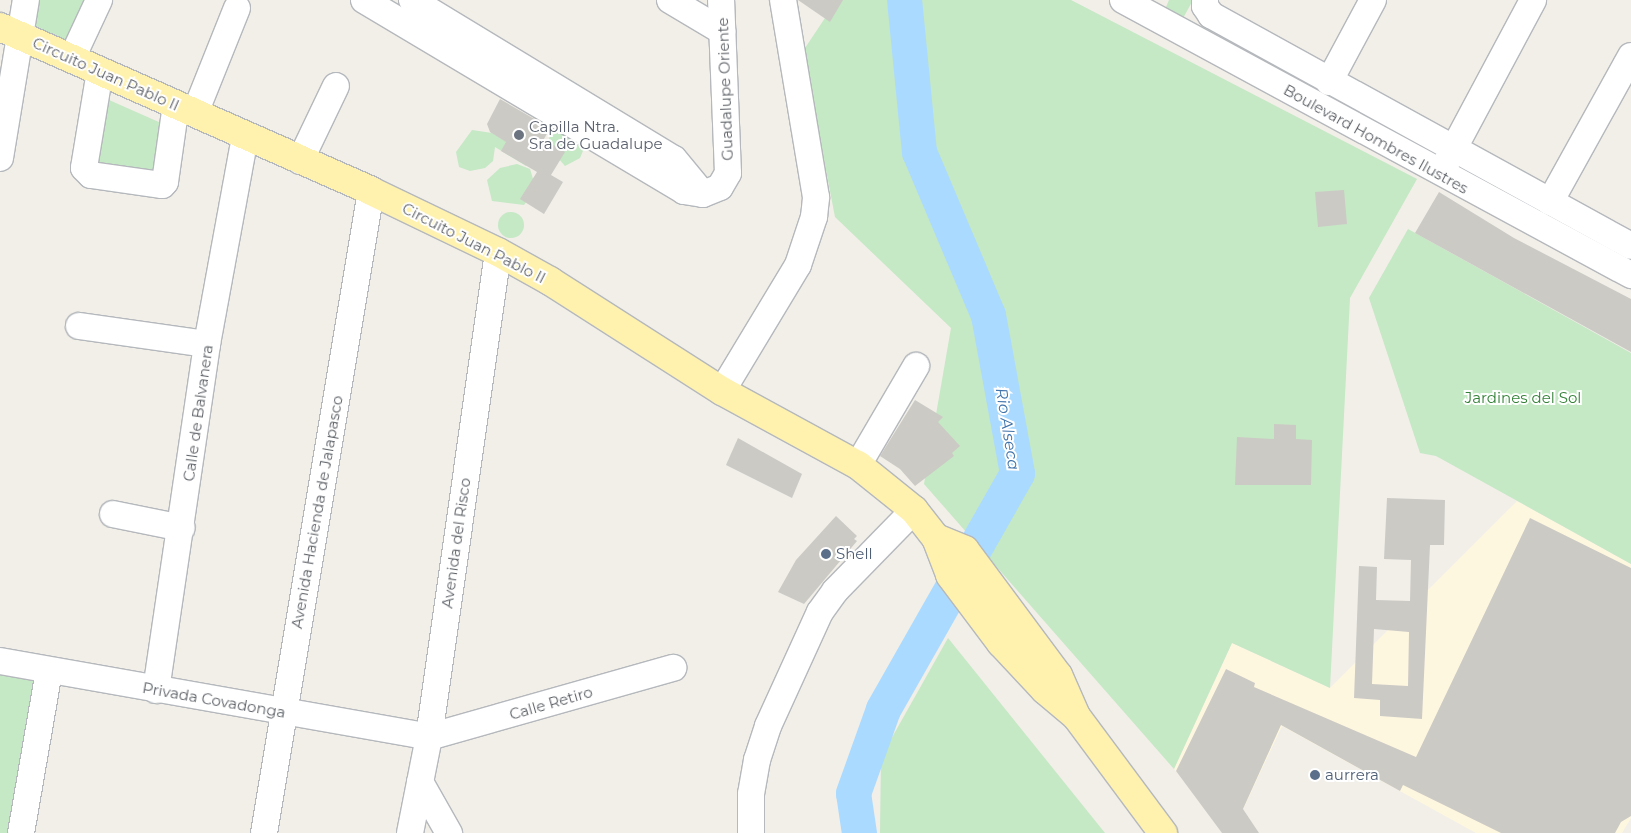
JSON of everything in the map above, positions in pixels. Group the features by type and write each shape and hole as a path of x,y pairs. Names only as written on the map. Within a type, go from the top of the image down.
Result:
{"main road":[{"name":"Circuito Juan Pablo II","path":"9,31 186,109 300,162 371,191 498,252 550,281 722,391 858,465 914,510 936,538 950,575 1002,643 1045,690 1076,716"},
{"name":"Circuito Juan Pablo II","path":"936,538 965,550 1058,675 1076,716 1163,833"}],"street":[{"path":"0,158 9,31 26,0"},
{"path":"72,58 99,0"},
{"path":"364,0 436,29"},
{"path":"412,0 436,29"},
{"path":"670,0 722,31"},
{"name":"Guadalupe Oriente","path":"436,29 674,159 703,194 720,187 728,173 721,0"},
{"path":"722,391 798,265 814,217 816,198 783,0"},
{"name":"Boulevard Hombres Ilustres","path":"1123,0 1154,8 1439,174 1631,275"},
{"path":"1329,82 1373,0"},
{"path":"1439,174 1454,150 1533,0"},
{"name":"Boulevard Hombres Ilustres","path":"1205,3 1211,15 1329,82 1631,246"},
{"path":"100,71 84,168 91,175 162,186 165,182 186,109 237,8"},
{"path":"1550,202 1631,56"},
{"path":"300,162 336,86"},
{"name":"Calle de Balvanera","path":"156,690 182,528 208,344 245,136"},
{"name":"Avenida Hacienda de Jalapasco","path":"264,833 371,191"},
{"name":"Avenida del Risco","path":"410,833 429,737 498,252"},
{"path":"79,326 208,344"},
{"path":"858,465 916,366"},
{"path":"751,833 751,794 760,752 771,718 820,612 836,591 914,510"},
{"path":"113,514 182,528"},
{"name":"Privada Covadonga","path":"0,661 429,737"},
{"name":"Calle Retiro","path":"429,737 673,668"},
{"path":"21,833 48,671"},
{"path":"420,782 449,833"}],"shaded area":[{"path":"1517,501 1631,564 1631,818 1622,833 1476,833 1282,726 1232,833 1174,769 1232,643 1330,688"}],"green space":[{"path":"37,0 94,0 70,52 32,35"},
{"path":"837,0 1071,0 1417,179 1350,298 1330,688 1232,643 1174,769 924,484 951,328 835,217 803,51"},
{"path":"1169,0 1193,0 1181,22 1164,12"},
{"path":"100,96 170,127 160,183 88,171"},
{"path":"472,130 492,133 531,157 526,166 495,147 493,161 485,168 470,171 459,167 456,152"},
{"path":"560,132 574,134 585,146 580,158 565,166 547,145 550,136"},
{"path":"517,164 530,169 536,189 524,205 492,201 487,180 500,168"},
{"path":"511,212 520,216 524,225 520,234 511,238 502,234 498,225 502,216"},
{"name":"Jardines del Sol","path":"1408,229 1631,353 1631,564 1436,456 1420,453 1369,298"},
{"path":"948,638 1105,833 880,833 881,757"},
{"path":"0,675 43,682 17,833 0,833"}],"building":[{"path":"798,0 843,0 830,22"},
{"path":"500,99 550,128 544,139 565,152 551,175 563,182 544,214 520,199 537,172 501,151 506,142 490,132 487,124"},
{"path":"1344,190 1347,224 1318,227 1315,192"},
{"path":"1439,192 1514,238 1631,299 1631,352 1415,233"},
{"path":"915,400 943,417 938,422 960,446 952,453 954,456 915,486 900,469 880,456"},
{"path":"1274,424 1296,425 1296,439 1312,440 1311,485 1235,485 1237,437 1274,439"},
{"path":"738,438 802,474 792,498 726,465"},
{"path":"1387,498 1445,500 1444,545 1430,545 1422,719 1380,716 1380,700 1354,698 1359,566 1377,567 1376,600 1410,601 1411,560 1384,559","holes":["1374,629 1409,632 1408,686 1372,684"]},
{"name":"Shell","path":"836,516 857,536 854,539 857,541 804,604 778,592 796,560"},
{"path":"1530,518 1631,568 1631,816 1621,822 1615,833 1501,833 1403,785 1400,791 1281,725 1243,809 1259,833 1222,833 1176,771 1226,669 1255,683 1254,687 1416,757"}],"waterway":[{"name":"Rio Alseca","path":"859,833 853,793 883,709 1017,473 988,315 919,152 904,0"}],"place":[{"name":"Capilla Ntra. Sra de Guadalupe","path":"519,135"},
{"name":"Shell","path":"826,554"},
{"name":"aurrera","path":"1315,775"}]}
